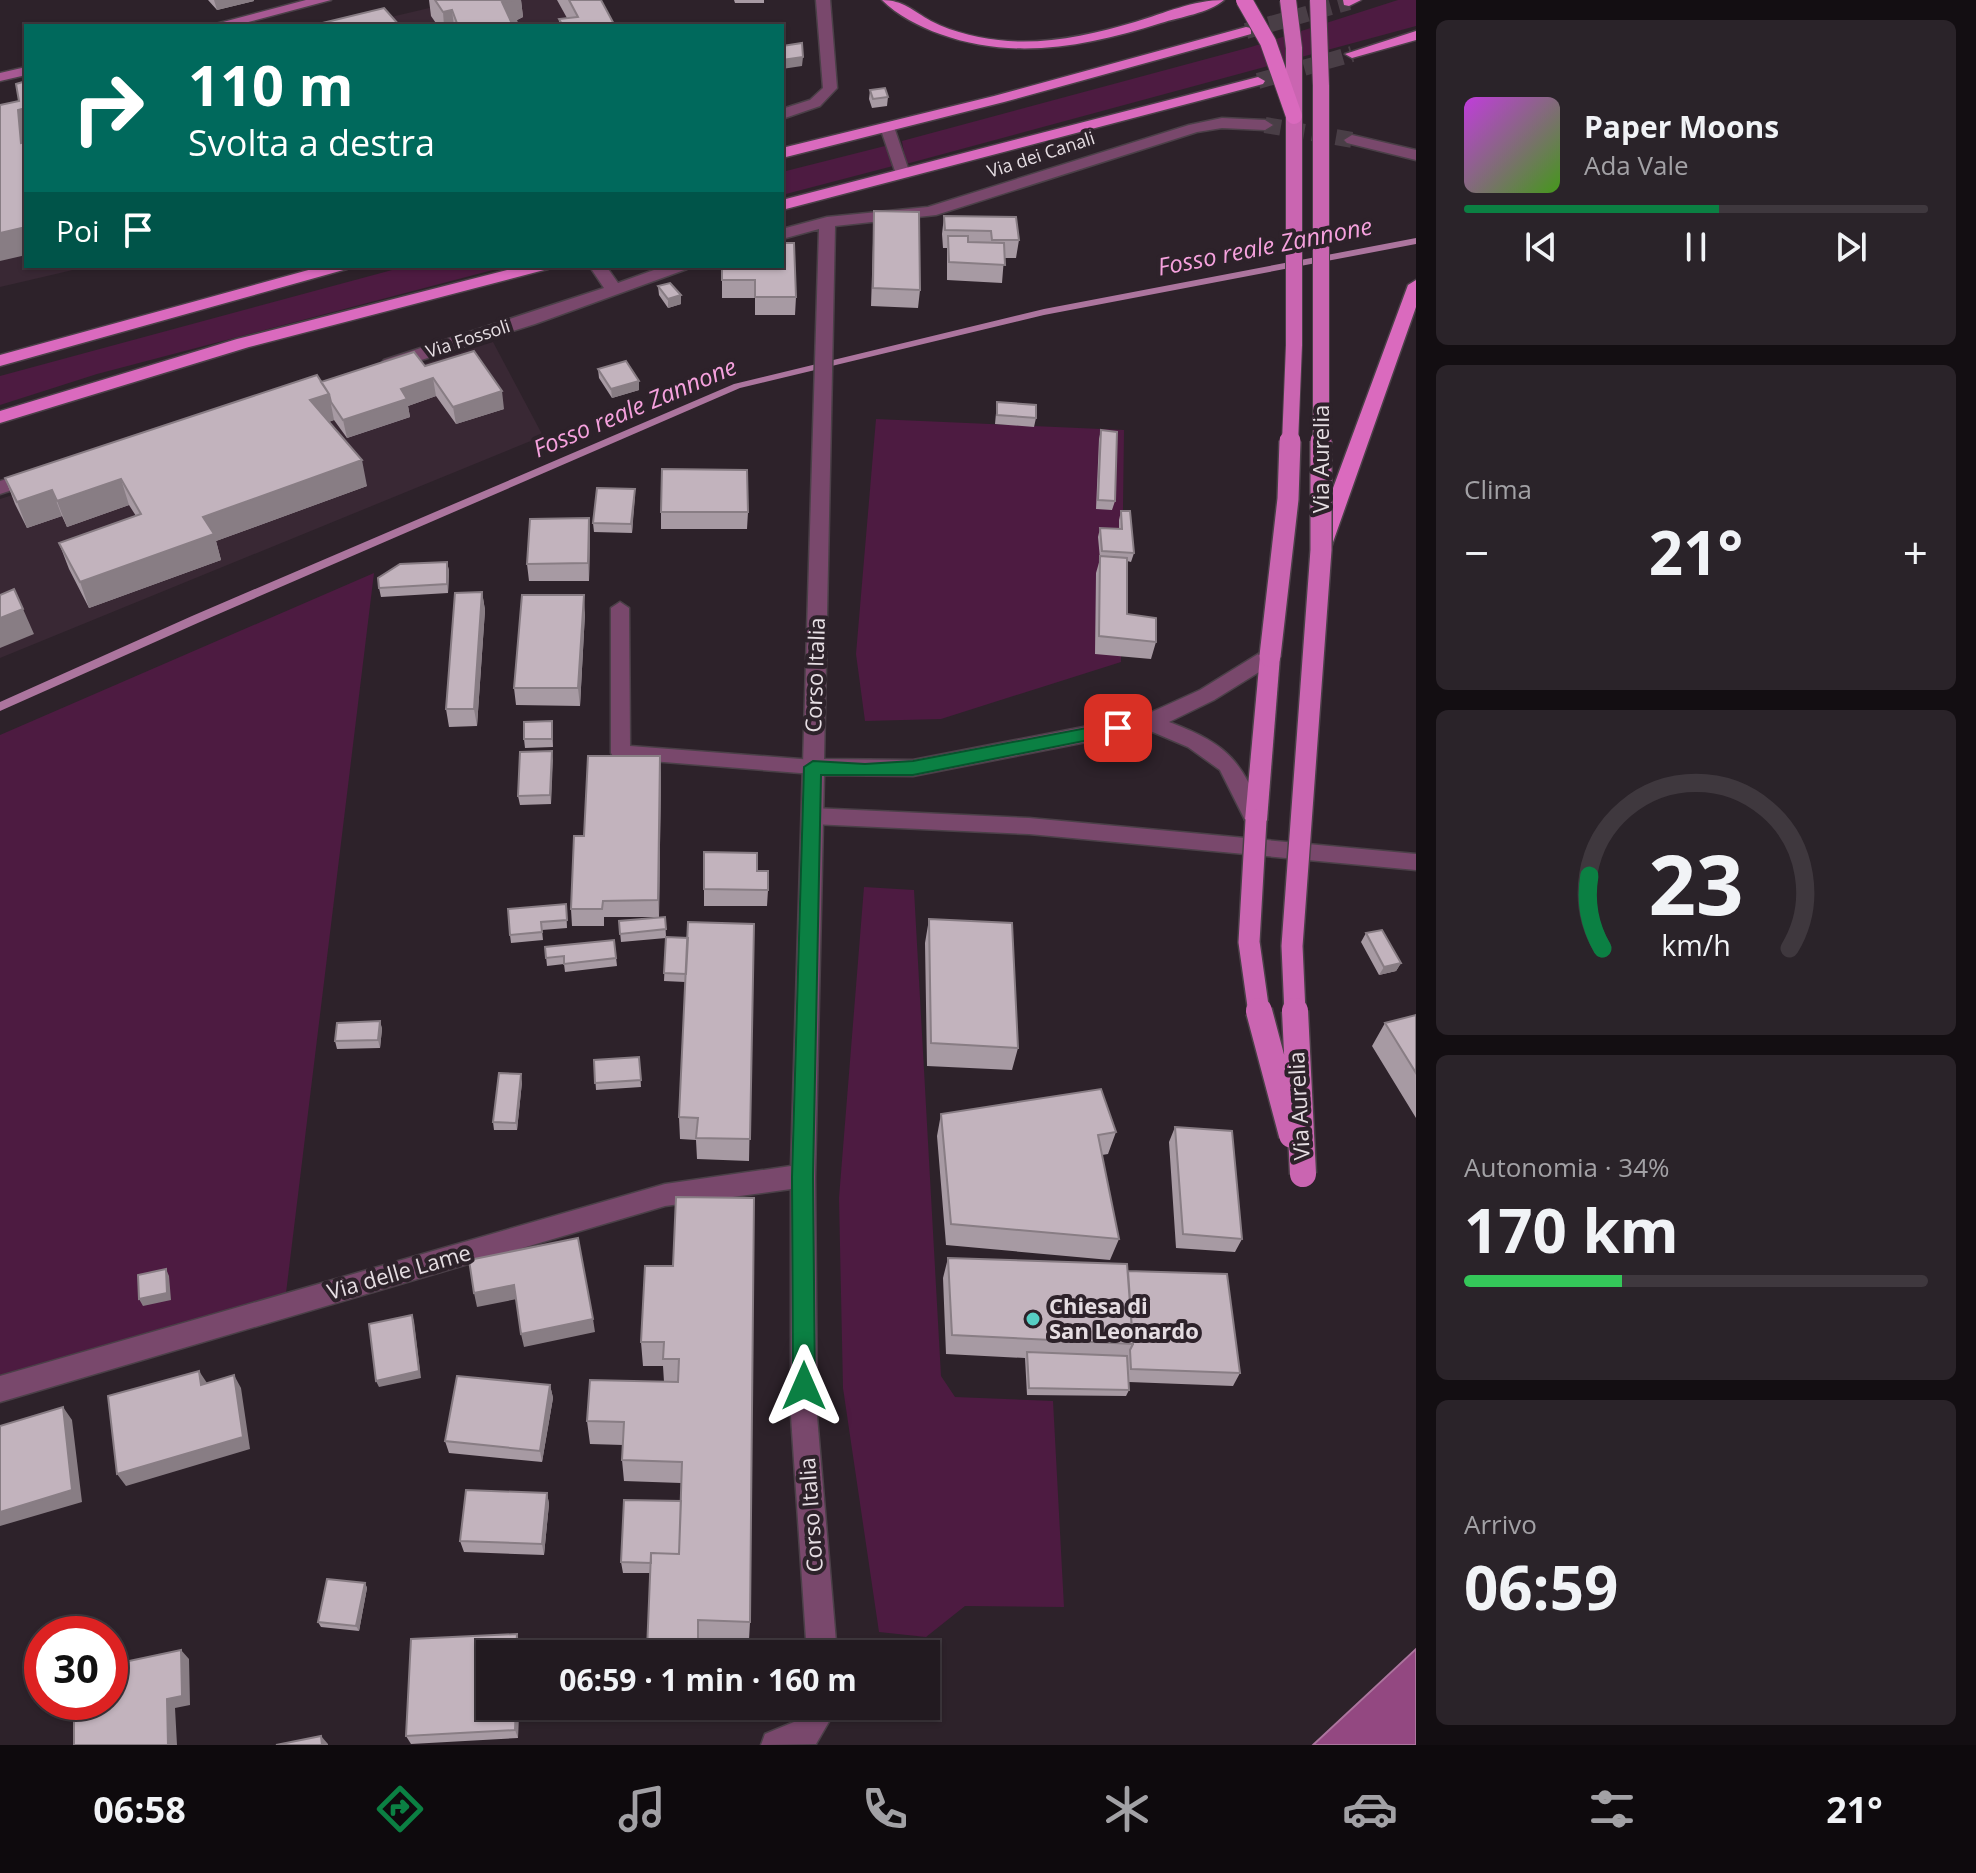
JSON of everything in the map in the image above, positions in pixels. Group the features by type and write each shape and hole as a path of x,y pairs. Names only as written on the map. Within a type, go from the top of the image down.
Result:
{"highway":[{"path":"889,0 921,23 941,31 971,40 1023,47 1100,38 1217,0"},
{"path":"1244,0 1268,42 1294,116"},
{"path":"790,151 999,99 1246,31"},
{"path":"1352,54 1416,35"},
{"path":"784,204 1258,81"},
{"path":"0,361 334,268"},
{"path":"0,417 243,343 534,268"},
{"path":"1321,550 1364,422 1416,285"}],"main road":[{"path":"223,24 324,0"},
{"name":"Via Aurelia","path":"1288,0 1294,48 1294,345 1289,468 1256,820 1249,942 1260,1018 1303,1174 1292,946 1321,550 1321,86 1318,0"},
{"path":"0,77 24,71"}],"street":[{"path":"784,113 809,107 823,98 830,88 823,0"},
{"name":"Via dei Canali","path":"827,222 930,212 1194,128 1233,123 1265,125"},
{"path":"1352,140 1416,155"},
{"path":"784,233 827,222"},
{"name":"Corso Italia","path":"821,1640 804,1416 803,1177 827,222"},
{"path":"600,270 613,288 675,268"},
{"name":"Via Fossoli","path":"378,368 529,320 613,288"},
{"path":"0,488 45,473"},
{"path":"813,767 865,770 913,768 1149,722 1207,695 1270,656"},
{"path":"1149,722 1214,753 1234,773 1256,820"},
{"name":"Via delle Lame","path":"0,1389 665,1195 771,1178 803,1177"},
{"path":"776,1745 805,1733 814,1720"}],"lane":[{"path":"887,127 903,174"},
{"path":"620,608 621,753 813,767"},
{"path":"812,816 1029,826 1416,862"}],"shaded area":[{"path":"463,0 588,0 601,24 361,24"},
{"path":"1398,0 1416,0 1416,26 906,164 902,141 1251,47"},
{"path":"24,103 24,268 81,268 0,287 0,109"},
{"path":"885,146 893,166 784,194 784,171"},
{"path":"400,268 500,268 97,374 0,405 0,376"},
{"path":"493,342 543,436 0,658 0,499"},
{"path":"876,419 1124,430 1121,662 941,719 865,721 856,654"},
{"path":"374,573 286,1293 0,1379 0,735"},
{"path":"864,887 914,890 941,1376 955,1397 1053,1401 1064,1607 965,1606 926,1637 879,1632 843,1388 839,1198"},
{"path":"1416,1649 1416,1745 1313,1745"}],"building":[{"path":"435,0 515,0 502,2 512,24 457,24 452,10 443,12"},
{"path":"569,0 601,0 614,24 562,24 559,19 578,17"},
{"path":"384,8 398,24 318,24"},
{"path":"802,43 803,57 784,60 784,46"},
{"path":"24,82 24,108 18,110 21,143 24,142 24,227 0,233 0,105 19,101 16,84"},
{"path":"885,88 888,97 873,99 870,90"},
{"path":"874,211 919,212 920,290 873,288"},
{"path":"944,216 1016,217 1019,240 992,240 991,231 945,230"},
{"path":"948,236 968,236 968,242 1004,243 1005,265 949,262"},
{"path":"784,243 794,243 796,297 755,297 755,280 722,280 722,268 784,268"},
{"path":"670,283 681,295 668,299 658,286"},
{"path":"474,351 502,391 453,407 433,378 401,389 407,399 343,420 321,382 414,352 425,366"},
{"path":"626,361 639,381 611,389 598,369"},
{"path":"317,375 329,394 310,400 362,460 203,517 214,534 80,582 59,543 141,514 121,479 57,501 52,490 17,502 5,478"},
{"path":"997,402 1036,405 1036,418 997,415"},
{"path":"1101,430 1117,432 1115,501 1098,500"},
{"path":"662,469 747,470 748,512 661,512"},
{"path":"597,488 635,489 631,524 593,523"},
{"path":"1121,511 1130,511 1134,553 1102,551 1100,528 1122,529"},
{"path":"589,518 588,563 527,564 530,519"},
{"path":"1100,556 1127,558 1127,614 1156,618 1156,642 1099,636"},
{"path":"447,562 447,584 379,588 378,578 400,564"},
{"path":"14,589 23,609 0,618 0,595"},
{"path":"482,592 474,709 446,709 455,593"},
{"path":"522,595 584,595 578,688 514,688"},
{"path":"552,721 552,739 524,739 524,722"},
{"path":"552,751 550,795 518,796 520,752"},
{"path":"588,756 660,756 658,900 603,901 602,909 571,909 574,836 584,836"},
{"path":"704,852 757,853 757,871 768,871 768,890 704,889"},
{"path":"566,904 567,920 541,922 542,932 510,935 508,909"},
{"path":"665,917 666,929 620,934 619,921"},
{"path":"929,919 1012,923 1018,1048 931,1043"},
{"path":"688,922 754,924 750,1139 696,1138 698,1118 679,1117"},
{"path":"1382,930 1401,963 1384,967 1366,933"},
{"path":"666,937 688,938 686,974 664,973"},
{"path":"614,940 616,958 564,964 564,956 546,958 545,947"},
{"path":"1416,1015 1416,1073 1385,1023"},
{"path":"380,1021 378,1040 335,1041 337,1023"},
{"path":"639,1057 641,1080 595,1083 594,1060"},
{"path":"499,1073 521,1074 516,1123 493,1122"},
{"path":"1101,1089 1116,1132 1098,1135 1119,1239 951,1224 941,1114"},
{"path":"1175,1127 1232,1131 1242,1239 1183,1234"},
{"path":"676,1197 754,1198 750,1622 698,1620 698,1640 647,1640 651,1553 679,1554 682,1462 622,1460 624,1422 587,1421 590,1380 678,1382 679,1359 663,1359 664,1342 641,1342 645,1266 673,1266"},
{"path":"578,1238 593,1319 521,1334 514,1285 474,1293 469,1260"},
{"name":"Chiesa di San Leonardo","path":"948,1258 1127,1264 1133,1344 952,1335"},
{"path":"166,1269 167,1293 139,1299 138,1275"},
{"path":"1128,1271 1227,1274 1240,1373 1131,1369 1130,1350 1133,1344"},
{"path":"412,1315 419,1371 376,1381 369,1324"},
{"path":"1027,1352 1127,1356 1129,1390 1029,1388"},
{"path":"199,1371 201,1385 234,1375 243,1437 117,1474 108,1396"},
{"path":"457,1376 550,1385 540,1451 445,1441"},
{"path":"63,1407 72,1490 0,1512 0,1426"},
{"path":"466,1490 547,1493 542,1544 460,1541"},
{"path":"624,1500 681,1501 679,1554 651,1553 651,1563 621,1562"},
{"path":"327,1579 365,1583 356,1626 318,1622"},
{"path":"517,1634 517,1640 476,1640 476,1720 515,1720 515,1730 406,1736 411,1639"},
{"path":"181,1650 182,1696 167,1699 168,1745 74,1745 74,1720 128,1720 128,1661"},
{"path":"321,1736 322,1745 276,1745"}],"waterway":[{"name":"Fosso reale Zannone","path":"0,707 196,619 737,386 1044,312 1416,241"}],"tunnel":[{"path":"1246,31 1349,2"},
{"path":"1258,81 1352,54"},
{"path":"1265,125 1352,140"}],"place":[{"name":"Chiesa di San Leonardo","path":"1033,1319"}],"route":[{"path":"804,1386 803,1177 813,767 865,770 913,768 1118,728"}]}
